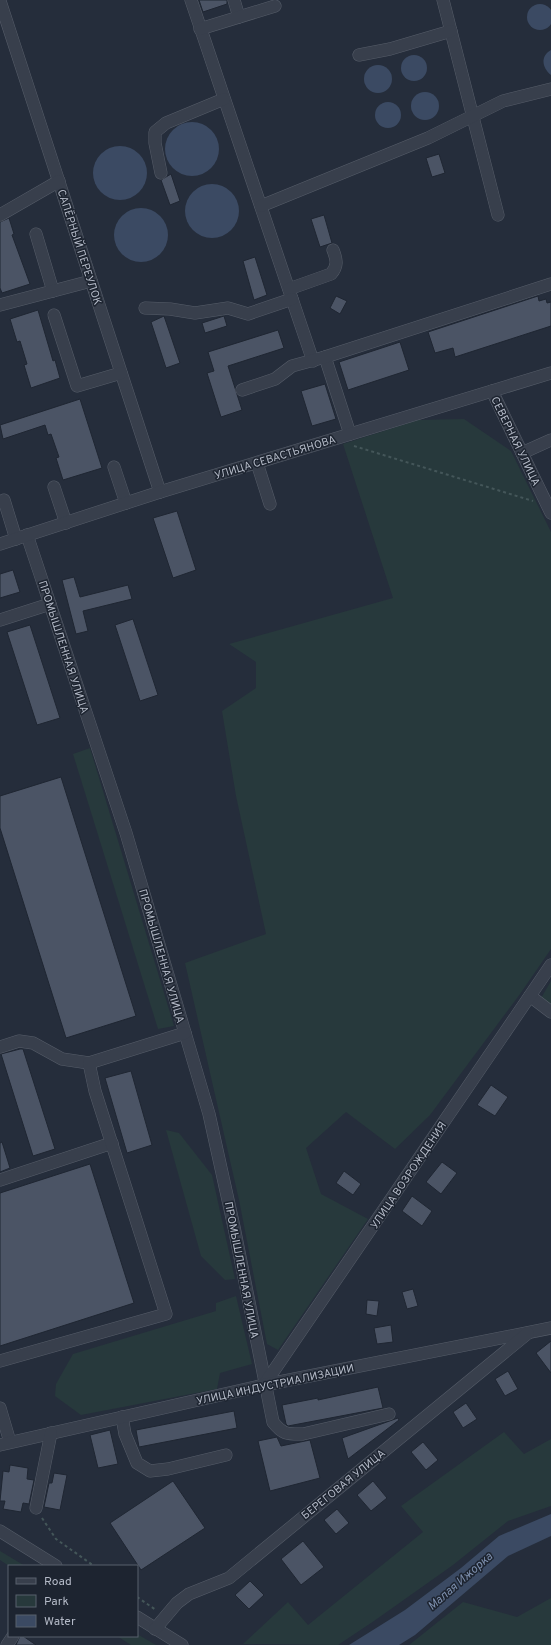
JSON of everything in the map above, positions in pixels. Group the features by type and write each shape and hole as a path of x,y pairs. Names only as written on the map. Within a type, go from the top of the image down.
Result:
{"street":[{"path":"191,0 291,294 319,359 346,436"},
{"path":"234,0 239,17"},
{"path":"443,0 498,215"},
{"name":"САПЁРНЫЙ ПЕРЕУЛОК","path":"0,1 160,492"},
{"path":"200,29 275,6"},
{"path":"359,55 390,49 451,31"},
{"path":"260,206 428,138 472,114 503,101 551,89"},
{"path":"161,173 155,143 156,132 166,123 224,99"},
{"path":"0,215 59,181"},
{"path":"36,234 53,291"},
{"path":"145,308 170,309 195,313 228,308 248,314 331,274 336,269 337,260 333,250"},
{"path":"0,305 91,281"},
{"path":"242,390 275,379 292,366 319,359 551,284"},
{"path":"54,315 77,386 121,373"},
{"name":"УЛИЦА СЕВАСТЬЯНОВА","path":"0,544 160,492 551,373"},
{"name":"СЕВЕРНАЯ УЛИЦА","path":"492,391 549,509"},
{"path":"522,453 551,440"},
{"path":"257,463 270,504"},
{"path":"114,468 126,503"},
{"path":"54,487 66,523"},
{"name":"ПРОМЫШЛЕННАЯ УЛИЦА","path":"4,500 22,537 50,604 126,833 209,1114 234,1227 264,1385 273,1422 280,1431 289,1434 303,1434 389,1414"},
{"path":"0,620 50,604"},
{"name":"УЛИЦА ВОЗРОЖДЕНИЯ","path":"264,1385 551,965"},
{"path":"530,996 551,1012"},
{"path":"0,1047 19,1041 33,1043 62,1059 89,1062 185,1033"},
{"path":"0,1361 166,1314 95,1090 89,1062"},
{"path":"0,1180 112,1143"},
{"name":"УЛИЦА ИНДУСТРИАЛИЗАЦИИ","path":"5,1444 264,1385 551,1328"},
{"name":"БЕРЕГОВАЯ УЛИЦА","path":"155,1629 177,1603 189,1594 228,1578 529,1332"},
{"path":"0,1408 5,1444"},
{"path":"122,1417 125,1434 137,1463 150,1471 168,1469 226,1455"},
{"path":"36,1508 51,1433"},
{"path":"0,1531 54,1565"},
{"path":"138,1618 182,1645"}],"path":[{"path":"346,436 351,445 369,452 549,509"},
{"path":"36,1508 56,1539 93,1565"},
{"path":"138,1598 165,1616"}],"green space":[{"path":"464,419 511,451 551,532 551,949 520,994 430,1115 395,1149 346,1112 306,1148 321,1194 368,1219 278,1350 267,1344 239,1200 185,963 266,934 236,796 222,711 256,688 256,662 229,644 393,598 343,444 418,420"},
{"path":"90,748 174,1026 158,1029 73,754"},
{"path":"551,981 551,1015 537,1005"},
{"path":"166,1130 179,1133 212,1175 235,1279 225,1280 201,1256"},
{"path":"236,1296 252,1364 220,1373 217,1389 81,1415 55,1396 56,1384 73,1354 216,1311 216,1303"},
{"path":"504,1432 524,1454 551,1439 551,1506 508,1521 453,1565 338,1645 243,1644 288,1602 308,1625 423,1532 401,1506"},
{"path":"0,1551 23,1565 8,1565 0,1560"},
{"path":"551,1598 551,1645 409,1645 463,1602 517,1617"},
{"path":"138,1635 156,1645 131,1645 119,1637 138,1637"}],"water":[{"path":"540,4 549,8 552,12 552,22 549,26 540,30 531,26 527,17 531,8"},
{"path":"551,50 551,75 544,66 544,59 545,55"},
{"path":"414,55 424,58 427,68 424,78 414,81 404,78 401,68 404,58"},
{"path":"378,65 388,69 392,79 388,89 378,93 368,89 364,79 368,69"},
{"path":"425,92 435,96 439,106 435,116 425,120 415,116 411,106 415,96"},
{"path":"388,102 398,105 401,115 398,125 388,128 378,125 375,115 378,105"},
{"path":"192,122 202,124 211,130 217,139 219,149 217,159 211,168 202,174 192,176 182,174 173,168 167,159 165,149 167,139 173,130 182,124"},
{"path":"120,146 130,148 139,154 145,163 147,173 145,183 139,192 130,198 120,200 110,198 101,192 95,183 93,173 95,163 101,154 110,148"},
{"path":"212,184 222,186 231,192 237,201 239,211 237,221 231,230 222,236 212,238 202,236 193,230 187,221 185,211 187,201 193,192 202,186"},
{"path":"141,208 151,210 160,216 166,225 168,235 166,245 160,254 151,260 141,262 131,260 122,254 116,245 114,235 116,225 122,216 131,210"},
{"name":"Малая Ижорка","path":"551,1514 551,1536 508,1556 415,1635 399,1645 349,1645 405,1610 461,1568 499,1536"}],"building":[{"path":"199,0 227,0 227,4 203,12"},
{"path":"439,154 445,173 432,177 426,158"},
{"path":"171,174 180,201 170,205 161,180"},
{"path":"324,215 332,243 320,247 311,219"},
{"path":"9,218 14,234 12,235 30,284 2,293 0,288 0,222"},
{"path":"255,257 267,295 254,300 243,261"},
{"path":"336,296 347,301 340,314 330,308"},
{"path":"538,296 539,301 546,299 547,303 551,302 551,326 455,357 453,348 435,353 428,332"},
{"path":"38,310 53,361 55,360 60,378 31,388 24,365 27,364 20,341 17,342 10,319"},
{"path":"164,316 180,363 166,368 151,322"},
{"path":"224,316 227,326 205,333 202,323"},
{"path":"278,330 284,348 228,366 242,410 221,417 207,373 214,371 208,352"},
{"path":"400,342 409,370 348,390 339,362"},
{"path":"325,384 336,419 312,426 301,391"},
{"path":"80,399 102,468 63,480 56,458 59,457 51,434 48,435 45,425 3,439 0,425"},
{"path":"177,511 196,570 173,578 153,518"},
{"path":"13,570 20,592 0,598 0,574"},
{"path":"74,577 80,597 128,585 132,599 83,611 88,631 76,634 62,580"},
{"path":"133,619 158,695 140,701 115,625"},
{"path":"30,625 60,718 37,725 7,632"},
{"path":"61,777 136,1016 66,1038 0,828 0,796"},
{"path":"23,1049 55,1149 33,1156 1,1054"},
{"path":"131,1071 152,1145 127,1153 105,1078"},
{"path":"491,1085 508,1097 495,1116 477,1105"},
{"path":"2,1142 10,1168 0,1172 0,1143"},
{"path":"442,1162 457,1173 441,1194 426,1182"},
{"path":"90,1164 134,1303 0,1346 0,1193"},
{"path":"344,1171 361,1184 353,1195 336,1183"},
{"path":"412,1196 432,1211 422,1226 402,1211"},
{"path":"413,1289 418,1306 407,1309 402,1292"},
{"path":"367,1300 379,1301 377,1316 366,1314"},
{"path":"391,1325 393,1342 377,1344 374,1328"},
{"path":"551,1341 551,1373 536,1353"},
{"path":"508,1371 518,1389 505,1396 495,1379"},
{"path":"378,1387 383,1408 288,1426 286,1424 282,1405 318,1398 318,1400"},
{"path":"466,1403 477,1419 463,1428 453,1412"},
{"path":"234,1411 237,1428 139,1447 136,1430"},
{"path":"398,1418 399,1420 348,1459 342,1438"},
{"path":"110,1430 118,1464 98,1468 90,1435"},
{"path":"277,1437 281,1446 310,1440 320,1478 270,1491 258,1441"},
{"path":"423,1442 438,1460 426,1470 411,1452"},
{"path":"10,1465 28,1468 27,1479 34,1480 29,1504 23,1503 21,1512 3,1509 5,1501 0,1501 3,1471 9,1472"},
{"path":"54,1473 67,1475 60,1510 44,1507 49,1483 52,1483"},
{"path":"173,1481 205,1528 141,1570 110,1523"},
{"path":"373,1481 387,1498 371,1511 357,1495"},
{"path":"337,1509 349,1523 336,1534 324,1520"},
{"path":"303,1541 324,1567 301,1585 281,1559"},
{"path":"250,1581 264,1595 249,1609 235,1595"},
{"path":"20,1637 24,1637 36,1645 16,1645"}]}
